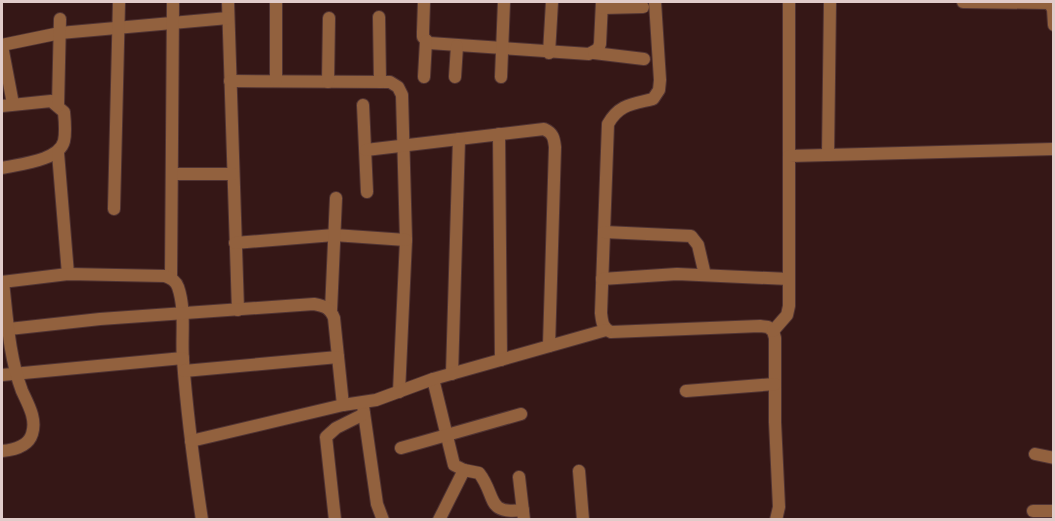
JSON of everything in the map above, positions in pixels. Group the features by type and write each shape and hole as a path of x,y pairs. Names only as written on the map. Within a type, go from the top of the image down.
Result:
{"street":[{"path":"114,209 119,2"},
{"path":"173,2 171,278 178,288 182,315 183,364 202,519"},
{"path":"228,2 237,310"},
{"path":"424,2 423,32 426,41 424,77"},
{"path":"501,76 504,2"},
{"path":"549,53 552,2"},
{"path":"606,330 601,313 608,124 614,113 623,107 653,99 659,90 655,2"},
{"path":"773,331 787,315 789,306 789,2"},
{"path":"828,155 830,2"},
{"path":"963,2 1049,3 1053,9 1053,25"},
{"path":"276,3 276,81"},
{"path":"594,52 600,44 602,5 643,7"},
{"path":"379,17 380,82"},
{"path":"68,274 58,153 64,142 64,112 51,101 7,105 2,45 60,33 173,21 228,18"},
{"path":"328,82 329,18"},
{"path":"58,106 60,19"},
{"path":"426,41 434,45 549,53 589,54 594,52 644,59"},
{"path":"455,77 457,46"},
{"path":"230,81 390,82 398,87 402,95 406,240 399,393"},
{"path":"363,105 367,192"},
{"path":"366,150 544,129 550,131 554,137 549,346"},
{"path":"499,134 501,360"},
{"path":"452,374 459,139"},
{"path":"789,156 1053,149"},
{"path":"2,168 48,158 58,153"},
{"path":"172,174 233,174"},
{"path":"336,198 331,311 334,318 343,405"},
{"path":"604,232 691,236 698,244 705,275"},
{"path":"235,243 334,235 406,240"},
{"path":"2,451 24,446 32,436 34,424 17,373 2,282 68,274 171,278"},
{"path":"602,279 677,274 789,279"},
{"path":"9,329 100,319 314,304 323,305 331,311"},
{"path":"321,519 334,517 326,437 376,400 433,379 606,330 619,332 760,326 773,331"},
{"path":"773,331 779,507 776,519"},
{"path":"2,375 338,357"},
{"path":"433,379 454,465 479,473 499,509 523,515 519,477"},
{"path":"686,391 775,384"},
{"path":"191,441 343,405 363,408"},
{"path":"363,408 377,504 383,519"},
{"path":"401,448 521,414"},
{"path":"1035,454 1053,458"},
{"path":"439,519 464,470"},
{"path":"579,471 583,519"},
{"path":"1033,511 1053,511"}]}
